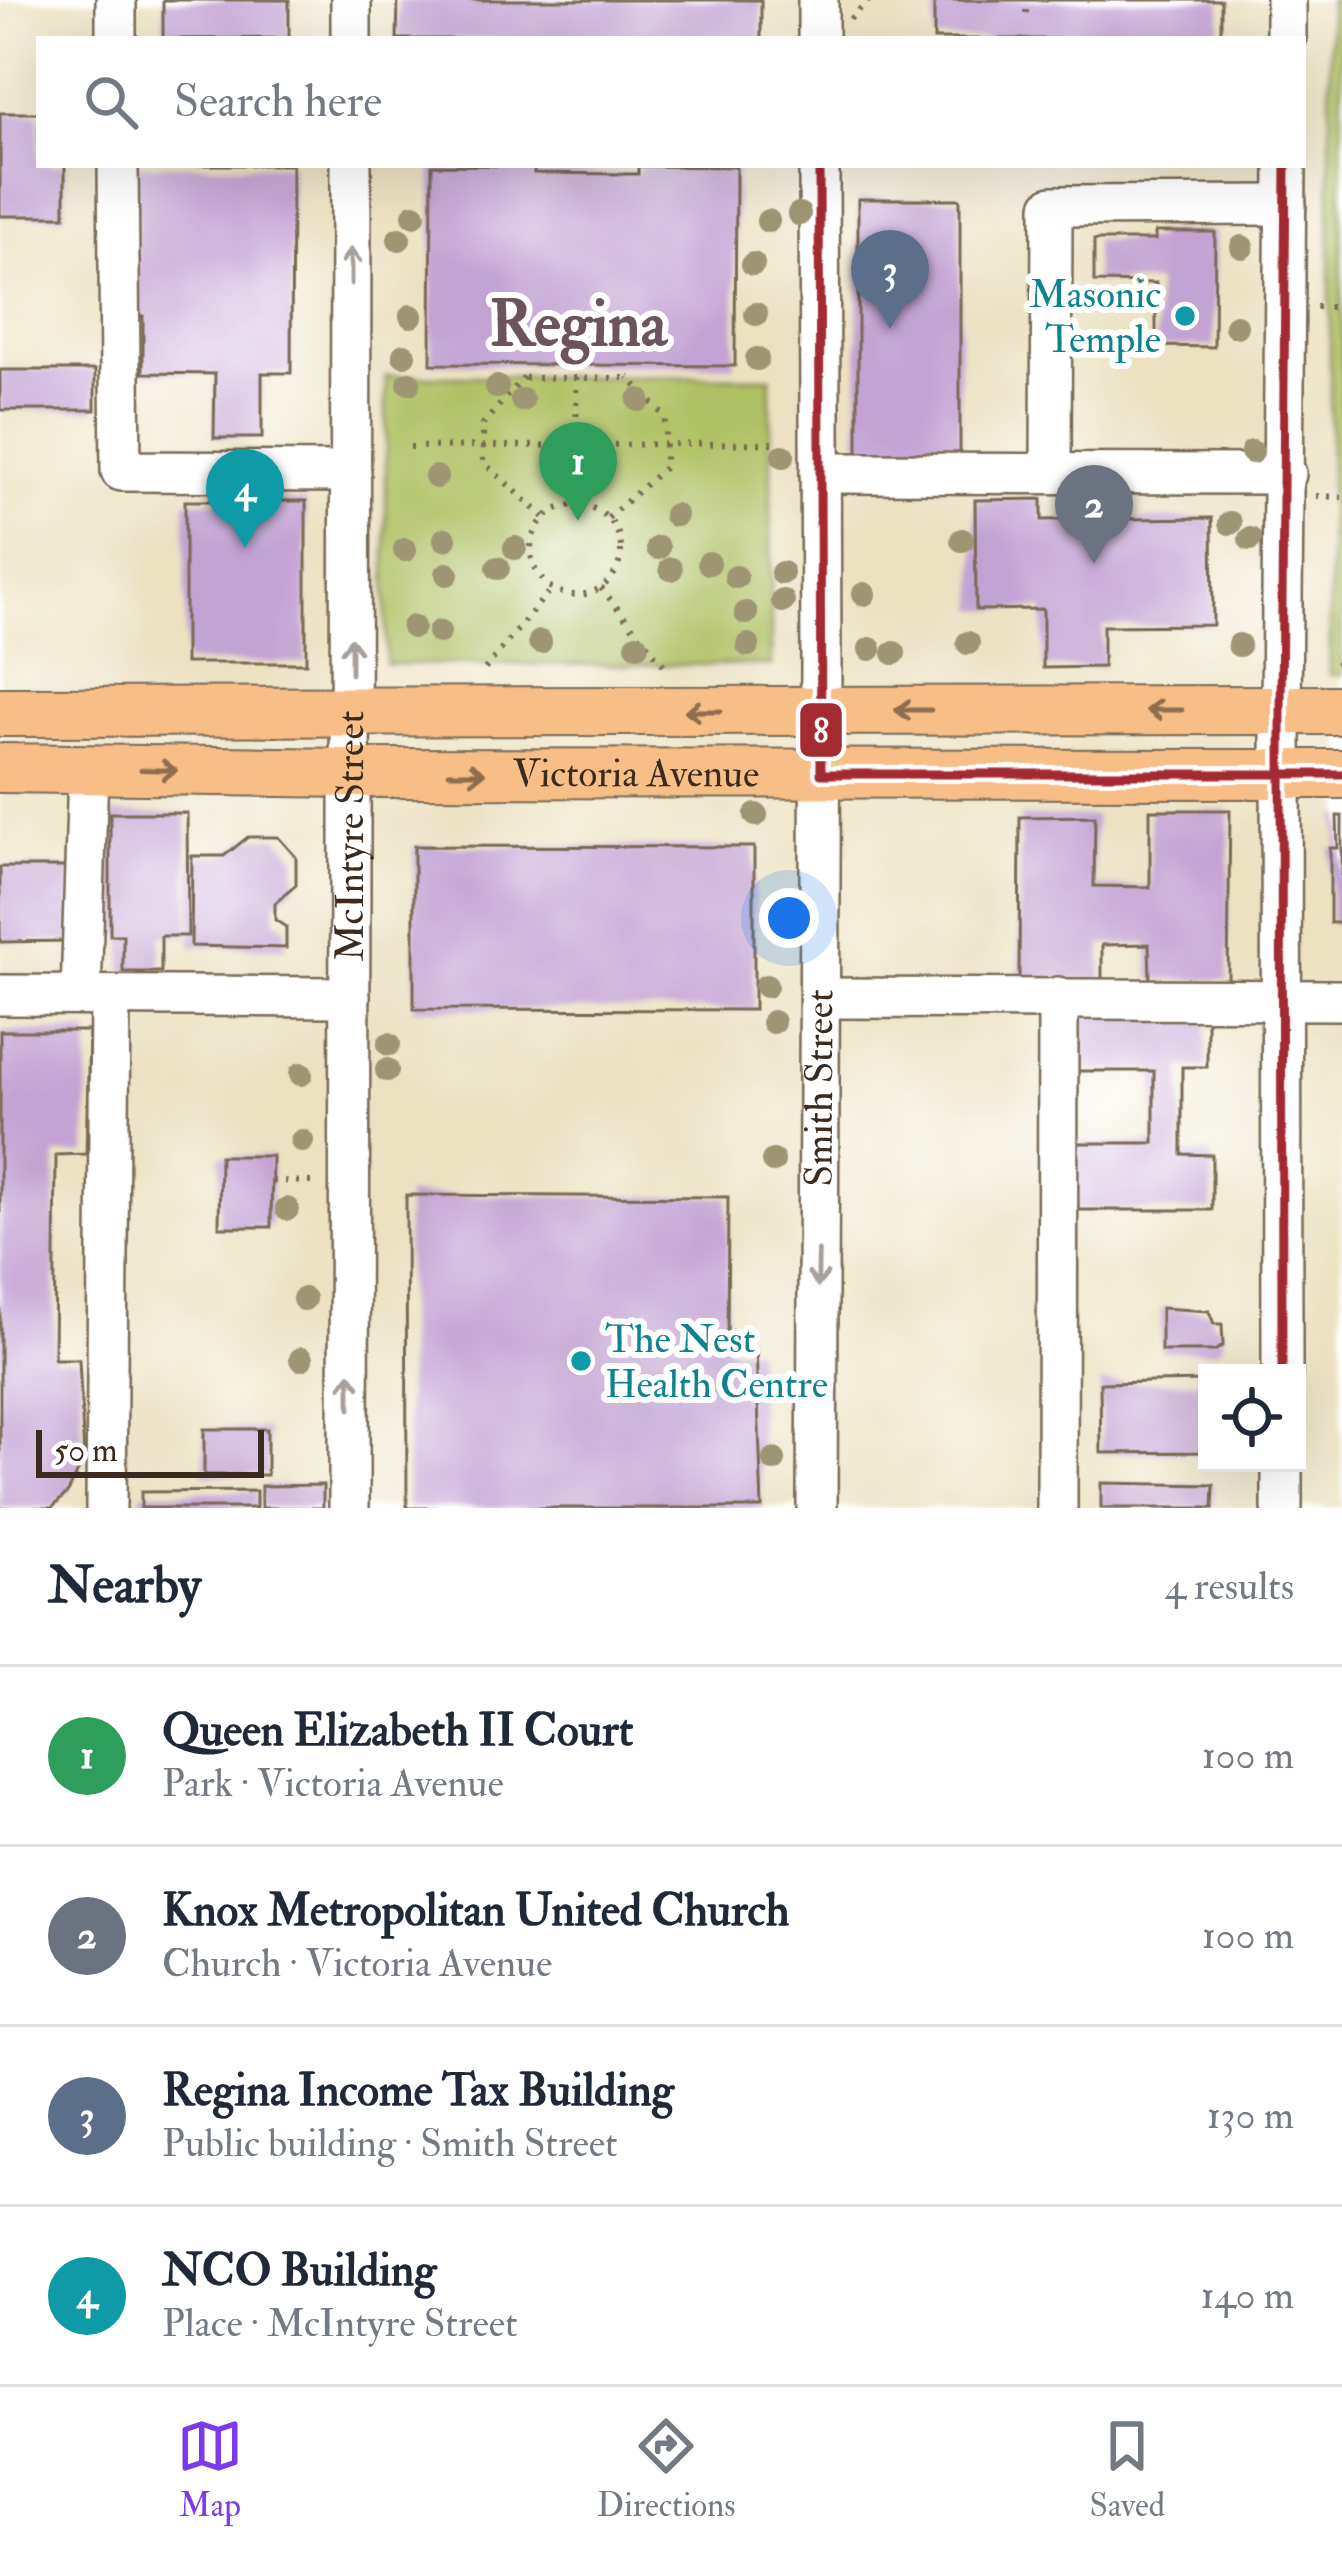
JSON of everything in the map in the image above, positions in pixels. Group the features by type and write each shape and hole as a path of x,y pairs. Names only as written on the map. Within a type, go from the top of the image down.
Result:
{"main road":[{"name":"Victoria Avenue","path":"0,712 1281,710 1340,679"},
{"name":"Victoria Avenue","path":"0,769 1342,774"}],"street":[{"path":"116,0 116,36"},
{"path":"351,0 351,36"},
{"path":"1286,0 1286,36"},
{"path":"118,168 121,471 351,472"},
{"name":"McIntyre Street","path":"350,1508 351,168"},
{"name":"Smith Street","path":"817,1508 819,168"},
{"path":"1282,1364 1286,168"},
{"path":"1051,473 1052,206 1286,205"},
{"path":"820,473 1286,474"},
{"path":"88,769 106,1508"},
{"path":"0,995 350,997"},
{"path":"1057,1508 1058,997"},
{"path":"820,998 1342,1000"},
{"path":"1282,1472 1282,1508"}],"path":[{"path":"828,20 869,0"},
{"path":"1026,13 1027,0"},
{"path":"576,365 577,504"},
{"path":"544,517 483,462 483,424 524,378 629,378 665,417 665,466 608,518"},
{"path":"410,447 776,443"},
{"path":"577,504 608,518 622,551 613,578 602,588 578,596 551,589 533,568 530,554 531,539 544,517 577,504"},
{"path":"602,588 668,670"},
{"path":"485,669 551,589"},
{"path":"272,1181 350,1182"}],"green space":[{"path":"1330,0 1342,0 1342,675 1330,675"},
{"path":"386,376 771,377 771,665 386,664"}],"building":[{"path":"163,0 289,0 289,36 163,36"},
{"path":"398,0 761,0 761,36 397,36"},
{"path":"934,0 1221,0 1221,36 934,36"},
{"path":"0,113 36,113 36,168 65,168 65,216 0,216"},
{"path":"137,168 292,168 291,373 262,373 262,438 214,438 215,374 143,373 143,316 136,316"},
{"path":"432,168 638,174 638,168 736,168 735,366 431,364"},
{"path":"858,199 960,199 960,459 858,459"},
{"name":"Masonic Temple","path":"1155,232 1215,232 1214,347 1156,346 1156,283 1094,282 1094,240 1155,240"},
{"path":"0,370 95,370 95,410 0,410"},
{"path":"1042,499 1042,520 1212,518 1213,625 1103,626 1103,667 1043,668 1043,609 976,610 975,500"},
{"path":"185,501 306,501 306,663 185,663"},
{"path":"1150,810 1230,810 1228,980 1150,979 1149,944 1102,945 1102,980 1019,980 1020,817 1095,816 1094,886 1150,887"},
{"path":"110,813 187,813 188,936 161,936 161,972 123,972 123,935 110,935"},
{"path":"1337,816 1342,816 1342,923 1330,923 1330,848 1338,848"},
{"path":"248,837 278,837 296,857 296,885 275,903 275,920 286,927 286,948 191,946 192,856 224,856"},
{"path":"414,846 754,847 754,1010 414,1009"},
{"path":"0,867 72,867 72,941 0,942"},
{"path":"1065,1010 1207,1010 1207,1067 1182,1067 1182,1154 1212,1155 1212,1210 1065,1210 1065,1143 1154,1143 1154,1071 1065,1071"},
{"path":"0,1031 89,1031 86,1154 56,1155 54,1359 79,1359 84,1459 68,1492 52,1508 0,1508"},
{"path":"220,1156 272,1156 271,1227 219,1227"},
{"name":"The Nest Health Centre","path":"406,1195 728,1197 727,1348 756,1348 762,1508 407,1508"},
{"path":"1161,1308 1209,1311 1214,1324 1222,1324 1223,1346 1214,1351 1161,1351"},
{"path":"1198,1381 1198,1452 1101,1453 1100,1383"},
{"path":"204,1429 267,1429 267,1475 204,1475"},
{"path":"1101,1483 1214,1485 1213,1508 1101,1508"},
{"path":"323,1485 323,1508 261,1508 261,1486"},
{"path":"256,1491 256,1508 141,1508 141,1492"}],"transit line":[{"name":"8","path":"819,168 821,774 1342,774"},
{"name":"8","path":"1282,1364 1286,168"}],"place":[{"name":"Masonic Temple","path":"1185,316"},
{"name":"Regina Income Tax Building","path":"890,329"},
{"name":"Queen Elizabeth II Court","path":"578,521"},
{"name":"NCO Building","path":"245,548"},
{"name":"Knox Metropolitan United Church","path":"1094,564"},
{"name":"The Nest Health Centre","path":"581,1361"}],"district":[{"name":"Regina","path":"578,325"}]}
